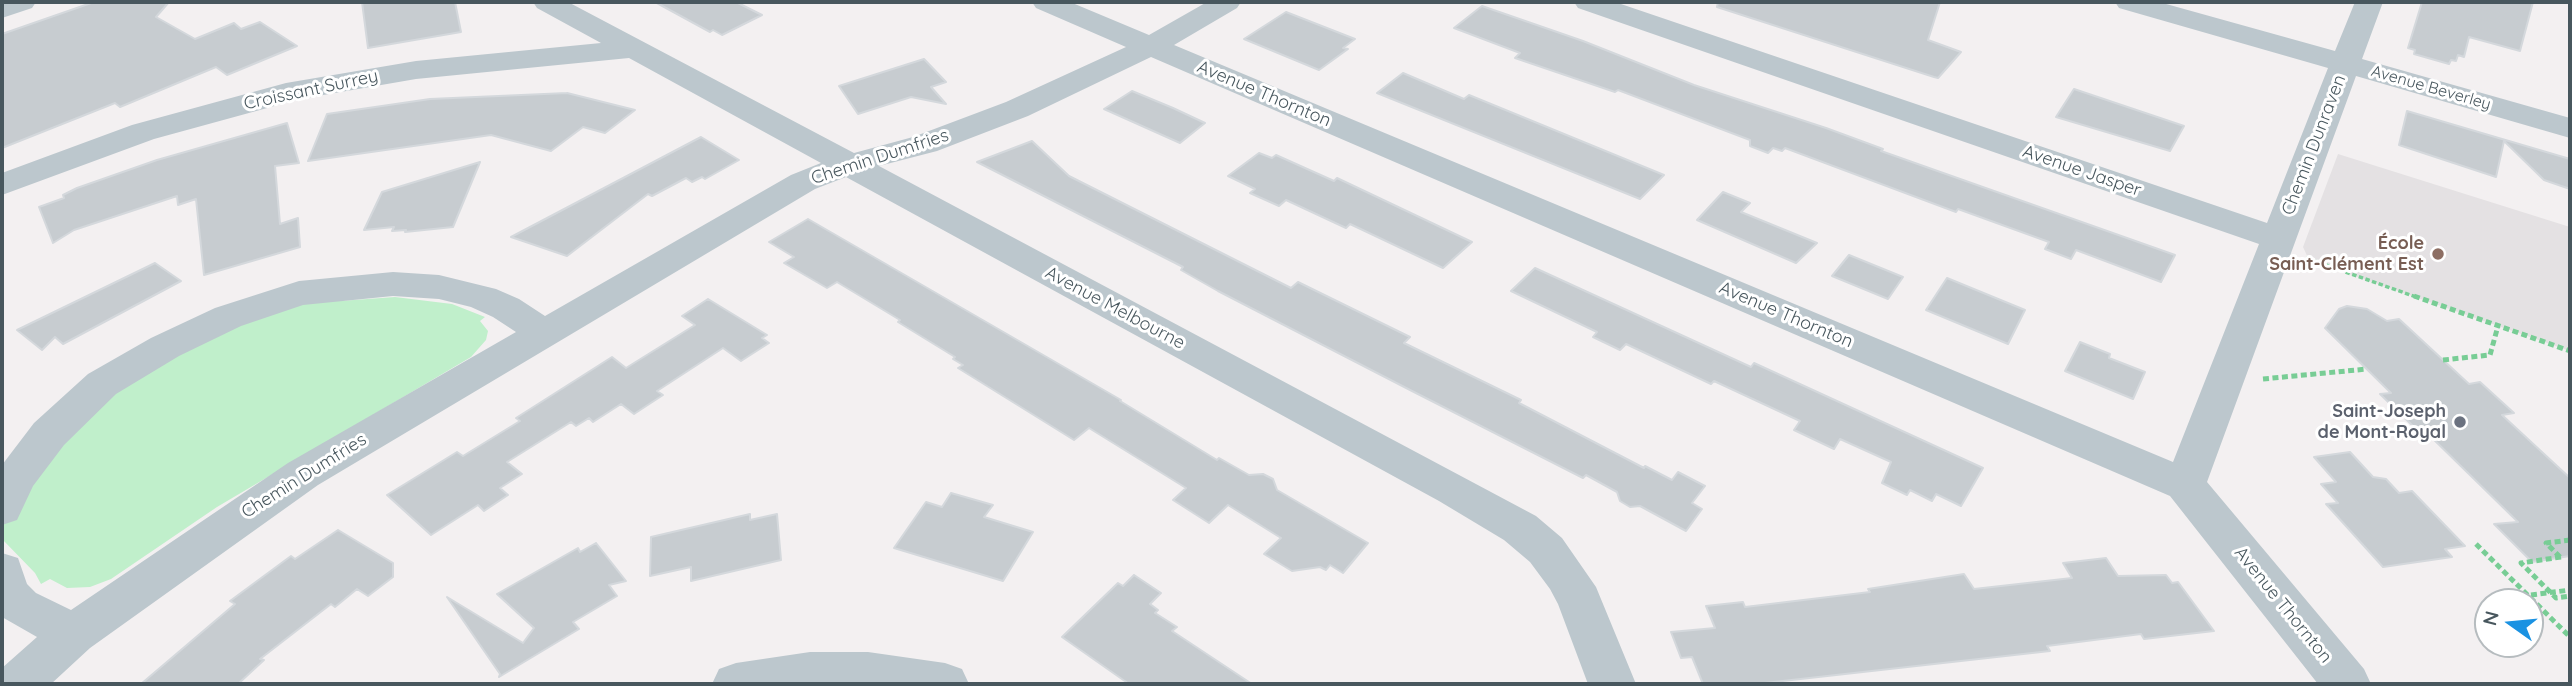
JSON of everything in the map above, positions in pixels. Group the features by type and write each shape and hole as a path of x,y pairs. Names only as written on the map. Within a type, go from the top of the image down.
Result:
{"street":[{"path":"2,9 22,2"},
{"name":"Avenue Melbourne","path":"547,2 1520,528 1546,550 1566,576 1580,600 1612,684"},
{"name":"Avenue Thornton","path":"1046,2 2185,485 2347,684"},
{"name":"Chemin Dumfries","path":"18,684 73,634 303,474 803,181 847,165 897,153 973,126 1057,91 1151,46 1227,2"},
{"name":"Avenue Jasper","path":"1588,2 2277,238"},
{"name":"Avenue Beverley","path":"2129,2 2570,128"},
{"name":"Chemin Dunraven","path":"2185,485 2369,2"},
{"name":"Croissant Surrey","path":"2,185 143,132 297,90 416,70 633,49"},
{"path":"2,508 15,479 50,434 102,384 164,347 228,317 299,293 393,284 439,287 506,308 543,332"},
{"path":"2,571 6,592 20,606 73,634"},
{"path":"736,684 810,673 868,673 946,684"}],"path":[{"path":"2277,238 2284,247 2309,260 2570,351"},
{"path":"2443,360 2490,355 2498,326"},
{"path":"2227,373 2251,381 2367,369"},
{"path":"2570,540 2546,543 2561,557 2521,563 2556,598 2570,596"},
{"path":"2476,544 2523,588"},
{"path":"2544,593 2570,590"},
{"path":"2544,610 2570,637"}],"shaded area":[{"name":"École Saint-Clément Est","path":"2338,154 2570,227 2570,351 2309,260 2303,247"}],"green space":[{"path":"299,293 340,301 395,297 452,304 485,317 480,321 488,331 486,340 471,357 217,507 111,579 90,587 67,588 50,579 41,584 35,573 2,539 2,508 15,479 102,384"}],"building":[{"path":"94,2 169,2 156,17 195,39 234,23 241,29 260,22 297,46 227,75 216,67 120,107 115,103 2,148 2,34"},
{"path":"362,2 455,2 461,32 368,48"},
{"path":"655,2 736,2 762,15 722,35 713,30 710,32"},
{"path":"1718,2 1940,2 1928,40 1961,52 1938,78 1717,7"},
{"path":"2422,2 2533,2 2520,51 2469,37 2464,57 2458,55 2456,61 2451,60 2449,64 2414,54 2415,50 2408,48"},
{"path":"1482,6 1583,41 1694,85 1826,128 1883,149 1881,151 2175,255 2161,282 2076,250 2071,259 2045,249 2049,242 1958,209 1956,212 1785,148 1782,151 1773,148 1768,153 1750,146 1750,140 1618,90 1615,92 1515,58 1520,53 1454,28"},
{"path":"1286,12 1355,39 1343,48 1348,49 1319,70 1244,39"},
{"path":"924,59 946,82 931,87 946,104 911,97 858,114 839,86"},
{"path":"1403,73 1464,99 1469,95 1664,175 1640,199 1377,93"},
{"path":"2074,89 2184,126 2170,151 2056,117"},
{"path":"1132,91 1205,123 1180,143 1104,109"},
{"path":"567,93 635,110 605,133 583,127 551,151 491,135 308,161 327,114 430,99"},
{"path":"2407,111 2570,159 2570,189 2544,180 2504,141 2496,177 2399,145"},
{"path":"287,123 299,163 275,166 280,224 298,218 300,247 204,275 196,199 178,205 177,196 74,230 53,243 39,207 64,198 63,195 77,188 157,160"},
{"path":"701,137 739,160 705,179 702,177 692,182 686,178 652,196 648,194 567,256 511,237"},
{"path":"1032,141 1069,176 1291,288 1298,282 1410,337 1404,343 1521,400 1519,403 1644,468 1645,466 1672,480 1678,472 1705,486 1692,503 1702,509 1686,531 1640,506 1630,507 1620,501 1617,492 1586,475 1583,478 1412,391 1218,291 1181,270 1183,267 977,162"},
{"path":"1259,153 1272,158 1276,155 1334,181 1337,178 1472,242 1443,268 1350,224 1346,228 1286,200 1279,206 1250,193 1255,189 1228,176"},
{"path":"480,162 453,227 405,232 406,230 392,231 394,227 364,230 382,192"},
{"path":"1723,192 1750,203 1741,212 1817,243 1796,263 1697,220"},
{"path":"808,219 1121,400 1217,460 1219,458 1249,475 1263,474 1273,479 1277,490 1368,543 1343,573 1330,565 1326,570 1320,567 1292,571 1264,554 1281,538 1228,505 1209,523 1173,500 1186,488 1089,428 1074,440 958,368 963,365 953,359 955,357 898,322 900,320 837,282 827,288 784,263 794,257 769,242"},
{"path":"1849,255 1903,277 1888,299 1832,276"},
{"path":"155,263 181,281 63,344 55,337 42,350 17,330"},
{"path":"1535,268 1751,367 1754,363 1983,468 1961,506 1936,494 1932,501 1910,490 1907,495 1882,483 1891,462 1840,439 1834,449 1794,430 1800,421 1714,381 1711,384 1626,344 1620,350 1593,337 1597,332 1511,291"},
{"path":"1947,278 2025,310 2008,344 1926,310"},
{"path":"708,299 767,335 762,338 769,343 741,361 723,348 657,391 663,395 634,414 621,404 593,422 589,418 576,426 571,422 507,462 522,474 500,488 508,495 484,511 478,505 431,535 387,495 457,452 463,456 520,421 516,418 612,357 626,368 695,325 682,316"},
{"name":"Saint-Joseph de Mont-Royal","path":"2347,306 2367,309 2387,321 2399,319 2469,384 2480,382 2514,413 2502,415 2570,478 2570,556 2532,562 2494,524 2518,522 2424,430 2417,430 2380,394 2391,393 2325,328 2339,309"},
{"path":"2080,342 2110,354 2109,358 2145,372 2133,399 2065,371"},
{"path":"2350,452 2373,477 2386,479 2399,493 2412,491 2465,546 2445,549 2452,557 2383,567 2326,504 2338,503 2321,484 2336,482 2314,457"},
{"path":"951,493 993,505 984,517 1033,532 1003,581 894,548 926,502 942,507"},
{"path":"750,514 750,520 777,514 781,560 691,581 691,567 650,576 651,537"},
{"path":"338,530 393,563 393,577 368,596 357,589 335,607 331,604 260,659 264,660 238,684 141,684 235,604 230,601 291,556 295,559"},
{"path":"596,543 626,581 609,585 617,596 573,622 579,629 499,677 500,674 447,597 523,643 534,628 497,594 578,548 580,552"},
{"path":"2106,558 2118,576 2166,575 2172,583 2178,582 2214,631 2144,639 2141,634 2047,646 2050,651 1756,684 1703,684 1692,657 1681,658 1671,632 1715,628 1706,606 1743,602 1745,607 1870,592 1868,589 1964,574 1974,589 2072,578 2063,563"},
{"path":"1134,575 1161,593 1150,604 1158,610 1155,613 1177,627 1172,631 1252,684 1129,684 1062,637 1118,583 1123,586"}],"place":[{"name":"École Saint-Clément Est","path":"2438,254"},
{"name":"Saint-Joseph de Mont-Royal","path":"2460,422"}]}
